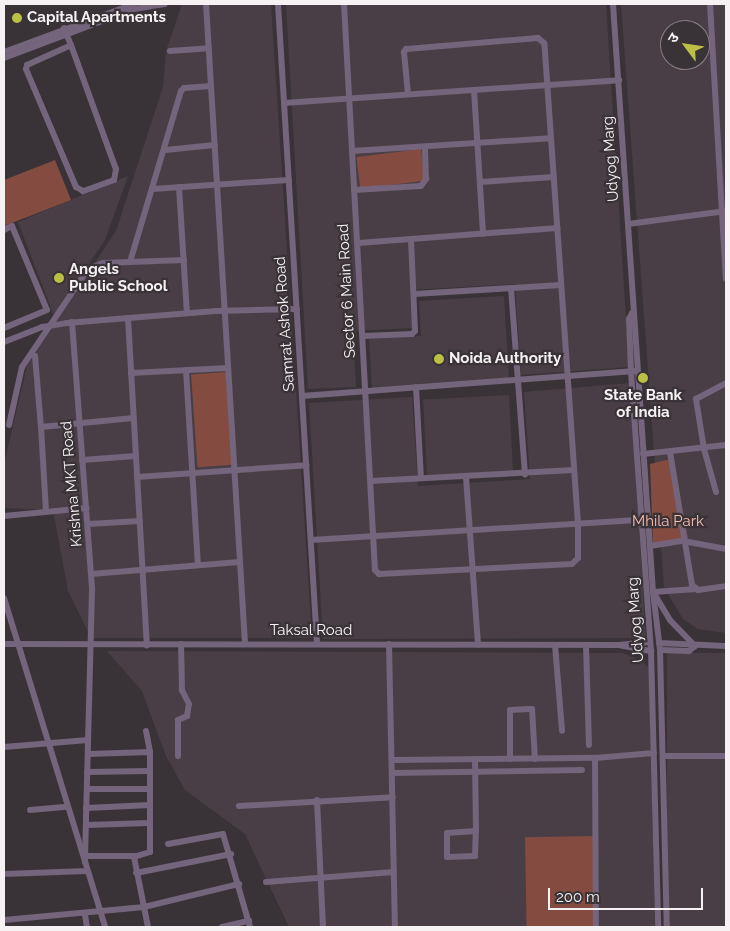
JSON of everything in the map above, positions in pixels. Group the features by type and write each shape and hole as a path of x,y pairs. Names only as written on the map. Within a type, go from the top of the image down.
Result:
{"street":[{"path":"4,58 134,4"},
{"path":"124,8 165,4"},
{"path":"206,4 245,644"},
{"name":"Samrat Ashok Road","path":"278,4 318,644"},
{"name":"Sector 6 Main Road","path":"344,4 375,570 379,574 472,569"},
{"name":"Udyog Marg","path":"613,4 628,224 641,520 652,668 658,927"},
{"path":"710,4 724,212 726,280"},
{"path":"66,31 116,169 114,180 83,191 76,187 26,69 27,65 71,45"},
{"path":"4,52 66,31"},
{"path":"408,94 404,52 406,49 538,38 544,43 578,524 578,558 572,564 472,569"},
{"path":"170,51 209,48"},
{"path":"284,103 619,80"},
{"path":"130,262 182,89 211,86"},
{"path":"474,90 483,234"},
{"path":"352,151 551,138"},
{"path":"165,150 215,145"},
{"path":"354,190 421,186 426,179 425,147"},
{"path":"480,182 554,177"},
{"path":"152,189 289,180"},
{"path":"179,187 187,313"},
{"path":"628,224 724,212"},
{"path":"4,230 12,226 47,310 4,328"},
{"path":"358,243 557,228"},
{"path":"363,336 414,332 411,239"},
{"path":"9,425 22,366 88,269 104,263 184,260"},
{"path":"414,294 561,285"},
{"path":"511,288 525,474"},
{"path":"4,342 50,325 72,322 187,313 297,309"},
{"path":"128,318 147,645"},
{"name":"Krishna MKT Road","path":"72,322 92,574 85,859"},
{"path":"35,356 46,511"},
{"path":"131,373 228,368"},
{"path":"186,370 198,565"},
{"path":"302,396 634,371"},
{"name":"Udyog Marg","path":"634,371 643,454 653,592 660,650 665,756 667,927"},
{"path":"716,492 704,449 696,399 726,383"},
{"path":"416,387 421,478"},
{"path":"41,426 134,418"},
{"path":"643,454 704,449 726,445"},
{"path":"670,452 683,541 692,585 696,589"},
{"path":"82,460 136,456"},
{"path":"137,477 306,465"},
{"path":"371,480 466,477 574,470"},
{"path":"466,477 478,644"},
{"path":"4,516 87,508"},
{"path":"88,524 140,520"},
{"path":"311,540 641,520"},
{"path":"650,546 683,541 726,549"},
{"path":"92,574 240,562"},
{"path":"695,646 670,620 653,592 726,586"},
{"path":"4,598 46,742 85,859 105,927"},
{"name":"Taksal Road","path":"4,644 619,645 628,642 650,642"},
{"path":"659,643 726,646"},
{"path":"178,756 178,720 187,716 188,704 182,690 180,644"},
{"path":"390,644 395,927"},
{"path":"554,645 562,731"},
{"path":"586,645 589,745"},
{"name":"Taksal Road","path":"619,645 628,649 651,651"},
{"path":"660,650 689,651 695,646"},
{"path":"628,649 644,656 652,668"},
{"path":"510,759 510,710 528,709 532,710 535,759"},
{"path":"85,859 135,856 150,852 150,752 146,731"},
{"path":"4,747 88,740"},
{"path":"88,754 150,752"},
{"path":"392,760 595,758 654,753"},
{"path":"665,756 726,756"},
{"path":"595,758 596,927"},
{"path":"475,759 474,771 476,832 475,856 447,856 447,833 476,832"},
{"path":"392,772 582,770"},
{"path":"87,772 150,771"},
{"path":"87,789 150,789"},
{"path":"239,806 392,797"},
{"path":"317,800 323,927"},
{"path":"86,808 150,805"},
{"path":"30,810 67,807"},
{"path":"86,825 149,823"},
{"path":"168,844 222,833 232,854 249,924 222,927"},
{"path":"136,873 232,854"},
{"path":"135,856 136,873 148,927"},
{"path":"4,874 88,871"},
{"path":"266,882 394,872"},
{"path":"4,920 85,915 144,907 239,884"},
{"path":"85,915 87,927"}],"shaded area":[{"path":"182,4 271,4 312,638 91,638 68,591 53,510 4,508 4,464 27,366 116,231 163,87 166,51"},
{"path":"286,4 606,4 629,367 521,375 515,284 410,290 412,328 353,331 356,387 308,389"},
{"path":"621,4 726,4 726,633 698,629 683,619 664,587"},
{"name":"Angels Public School","path":"128,176 105,240 54,316 18,222"},
{"name":"Noida Authority","path":"504,296 509,380 372,388 369,339 421,336 419,301"},
{"path":"630,383 646,638 323,639 309,403 412,397 418,486 530,479 524,392"},
{"path":"509,395 513,472 427,476 423,400"},
{"path":"107,651 622,653 641,660 649,668 655,927 289,927 245,834 185,790 166,756 142,691"},
{"path":"667,653 726,653 726,927 667,927"}],"green space":[{"path":"421,149 425,181 360,189 356,157"},
{"path":"55,160 71,200 4,226 4,180"},
{"path":"227,372 233,465 198,467 191,375"},
{"name":"Mhila Park","path":"671,459 688,538 653,544 650,464"},
{"path":"594,836 596,927 527,927 525,837"}],"place":[{"name":"Capital Apartments","path":"17,18"},
{"name":"Angels Public School","path":"59,278"},
{"name":"Noida Authority","path":"439,359"},
{"name":"State Bank of India","path":"643,378"}]}
